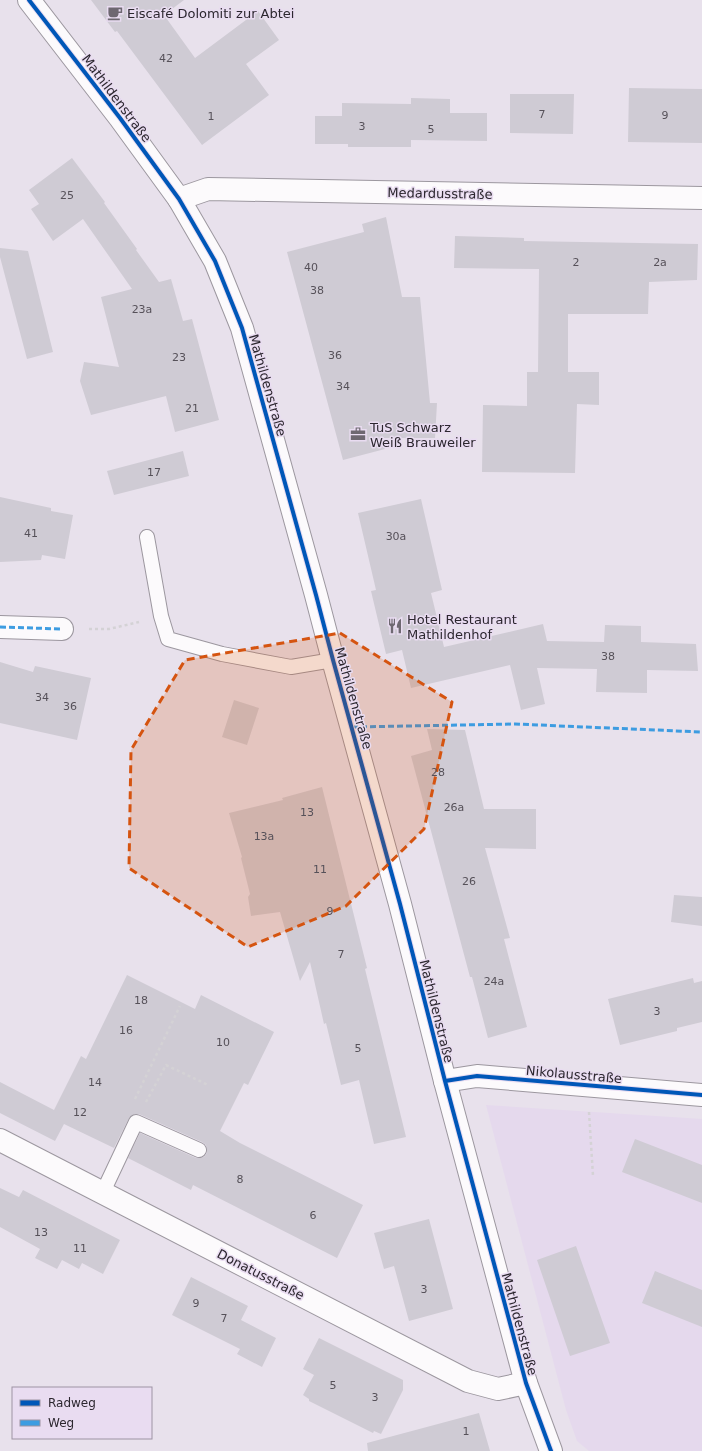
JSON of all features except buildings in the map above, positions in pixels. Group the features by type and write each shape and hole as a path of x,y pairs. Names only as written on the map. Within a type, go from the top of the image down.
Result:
{"street":[{"name":"Mathildenstraße","path":"29,0 120,118 179,199 215,261 242,328 400,904 445,1081 526,1383 551,1451"},
{"name":"Medardusstraße","path":"179,199 208,189 702,198"},
{"path":"0,627 62,629"},
{"name":"Nikolausstraße","path":"445,1081 477,1076 702,1095"},
{"name":"Donatusstraße","path":"0,1140 468,1381 498,1389 526,1383"}],"lane":[{"path":"147,537 161,616 168,639 222,654 291,667 333,660"},
{"path":"103,1192 136,1122 199,1150"}],"path":[{"path":"62,629 109,629 161,616"},
{"path":"133,1104 180,1006"},
{"path":"136,1122 166,1066 208,1084"},
{"path":"587,1086 593,1176"}],"highlighted area":[{"path":"340,633 452,702 424,829 346,906 248,947 129,868 131,750 185,660"}],"shaded area":[{"path":"486,1105 702,1119 702,1451 589,1451 577,1441 566,1410"}],"marked path":[{"path":"0,627 62,629"},
{"path":"352,727 515,724 702,732"}],"cycle path":[{"path":"29,0 120,118 179,199 215,261 242,328 400,904 445,1081 526,1383 551,1451"},
{"path":"445,1081 477,1076 702,1095"}],"place":[{"name":"Eiscafé Dolomiti zur Abtei","path":"115,13"},
{"name":"TuS Schwarz Weiß Brauweiler","path":"358,434"},
{"name":"Hotel Restaurant Mathildenhof","path":"395,626"}]}
